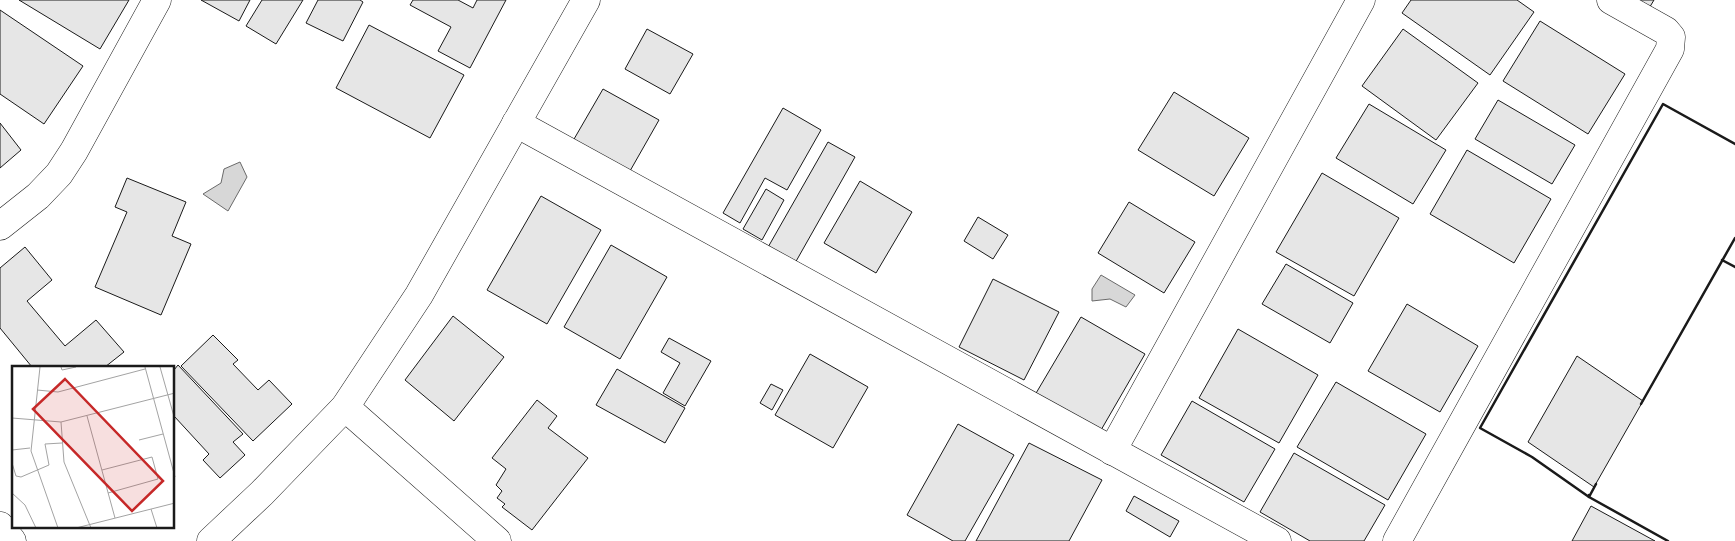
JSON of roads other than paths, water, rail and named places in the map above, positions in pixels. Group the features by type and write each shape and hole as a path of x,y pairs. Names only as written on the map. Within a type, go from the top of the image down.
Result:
{"street":[{"path":"0,226 38,196 59,174 74,151 158,0"},
{"path":"211,541 262,493 345,407 419,295 586,0"},
{"path":"1112,451 1361,0"},
{"path":"1397,541 1670,49 1671,38 1666,31 1611,0"},
{"path":"516,122 1277,541"},
{"path":"345,407 497,541"},
{"path":"0,526 12,541"}]}
